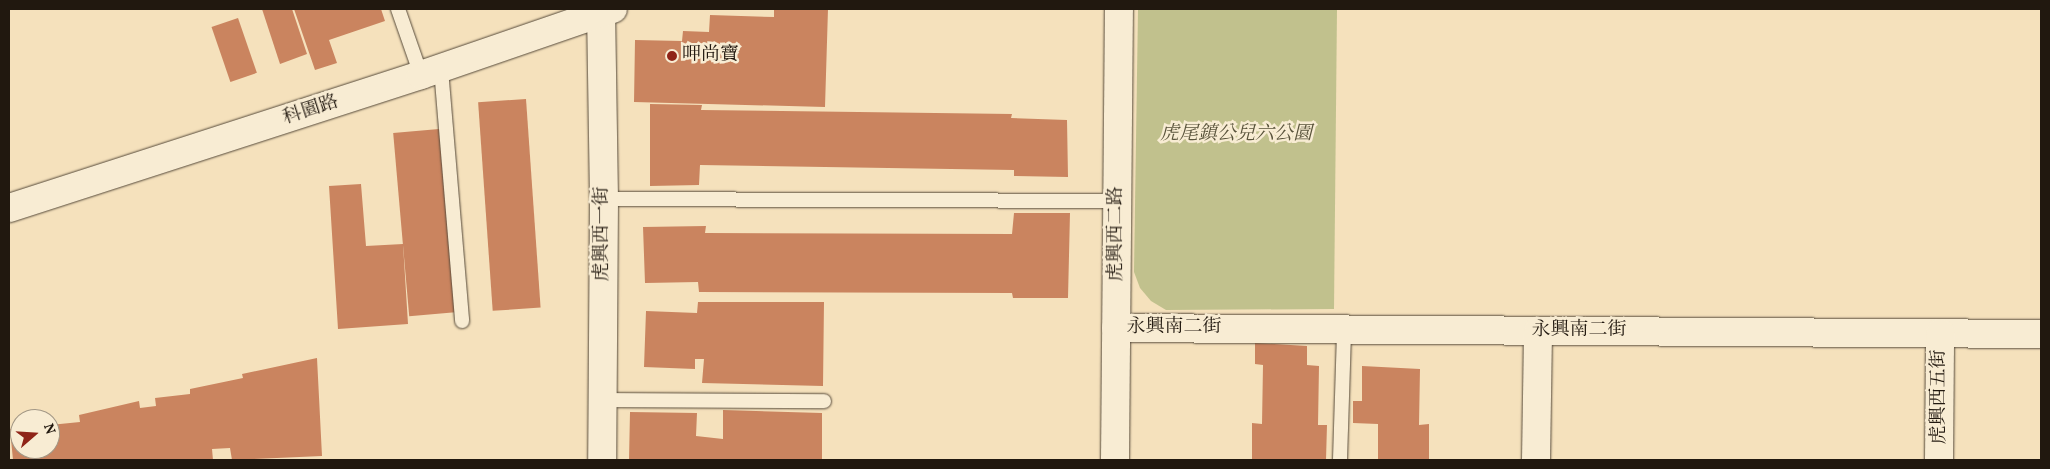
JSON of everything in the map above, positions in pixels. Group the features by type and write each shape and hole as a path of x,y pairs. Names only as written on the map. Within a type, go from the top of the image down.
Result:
{"street":[{"name":"虎興西二路","path":"1115,460 1119,9"},
{"name":"科園路","path":"9,208 431,72 605,10"},
{"name":"虎興西一街","path":"602,460 605,10"},
{"name":"永興南二街","path":"1116,328 2041,334"},
{"path":"1536,460 1538,331"},
{"name":"虎興西五街","path":"1940,333 1940,460"}],"lane":[{"path":"398,9 431,72 462,321"},
{"path":"604,200 1117,201"},
{"path":"1340,460 1344,330"},
{"path":"602,400 824,402"}],"green space":[{"name":"虎尾鎮公兒六公園","path":"1138,9 1337,9 1334,309 1166,310 1151,301 1140,288 1134,272"}],"building":[{"path":"262,9 292,9 307,54 280,64"},
{"path":"294,9 381,9 385,21 329,40 337,63 315,70"},
{"path":"774,9 828,9 825,107 634,102 635,40 682,41 683,31 709,32 710,15 774,17"},
{"path":"238,18 257,73 230,82 212,27"},
{"path":"526,99 541,307 493,311 478,102"},
{"path":"650,104 702,105 701,110 1012,114 1011,118 1067,120 1068,177 1014,176 1014,170 700,165 699,185 650,186"},
{"path":"439,129 455,312 409,316 393,133"},
{"path":"361,184 366,246 403,244 408,324 338,329 329,186"},
{"path":"1014,213 1070,213 1068,298 1013,298 1012,293 699,292 698,282 645,283 643,227 706,226 705,233 1012,234"},
{"path":"698,302 824,302 823,386 702,383 704,359 695,359 695,369 644,367 646,311 697,313"},
{"path":"1255,343 1307,346 1307,365 1319,366 1318,425 1327,425 1326,460 1252,460 1252,423 1262,424 1263,365 1255,364"},
{"path":"317,358 322,456 232,460 230,448 212,449 213,460 13,460 60,459 60,424 80,422 79,415 139,401 140,408 156,406 155,398 190,394 190,389 243,378 242,374"},
{"path":"1362,366 1420,369 1419,425 1429,424 1429,460 1378,460 1378,424 1353,423 1353,401 1362,401"},
{"path":"723,410 822,413 822,460 629,460 630,412 697,413 696,436 723,439"}],"place":[{"name":"呷尚寶","path":"672,56"}]}
